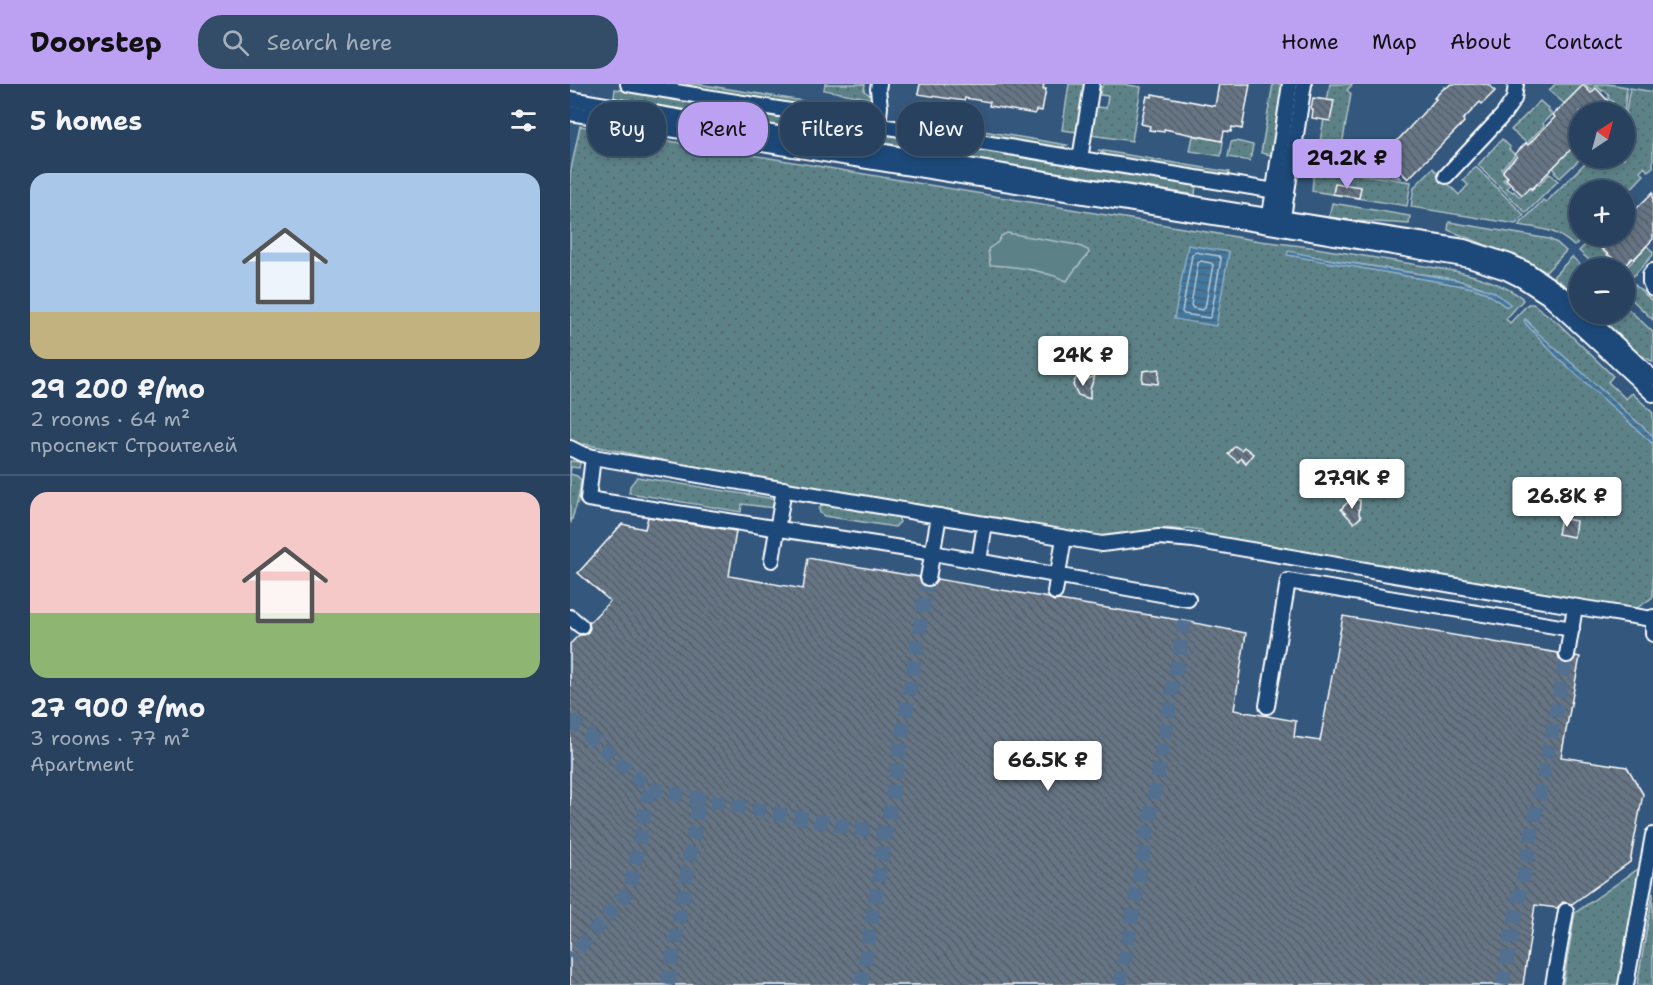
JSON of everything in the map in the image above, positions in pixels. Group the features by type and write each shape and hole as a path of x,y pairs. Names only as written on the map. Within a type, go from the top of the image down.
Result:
{"street":[{"path":"628,84 670,88 780,108"},
{"path":"879,84 879,102"},
{"path":"1080,159 1092,84"},
{"path":"1276,220 1290,84"},
{"path":"1280,192 1304,84"},
{"path":"1446,176 1503,115 1514,99 1516,84"},
{"path":"570,99 1276,220 1469,260 1506,272 1548,297 1653,394"},
{"path":"570,113 1464,247 1486,253 1527,270 1569,299"},
{"path":"885,126 1280,192"},
{"path":"1653,271 1650,275 1653,289"},
{"path":"1595,324 1652,376"},
{"path":"1188,599 933,553 588,499 579,454 1102,544 1159,537 1193,540 1575,607 1653,618 1653,634"},
{"path":"772,560 784,489"},
{"path":"928,578 939,516"},
{"path":"979,561 985,524"},
{"path":"1055,592 1064,538"},
{"path":"1267,706 1288,581 1572,629"},
{"path":"1567,655 1575,607"},
{"path":"1626,985 1653,835"},
{"path":"1553,985 1566,911"}],"green space":[{"path":"686,84 809,102 780,102 694,88"},
{"path":"825,84 865,84 864,91 873,99 824,90"},
{"path":"1069,84 1086,84 1077,132 1062,130"},
{"path":"1104,84 1141,87 1132,141 1091,135 1094,109 1106,108 1108,96 1100,95"},
{"path":"1273,84 1283,84 1271,155 1261,153"},
{"path":"1330,84 1353,84 1347,90 1351,94 1340,157 1318,153"},
{"path":"1555,84 1584,84 1565,104 1549,91"},
{"path":"1585,84 1627,87 1625,102 1613,102 1604,90 1602,91 1596,85 1591,90"},
{"path":"1630,88 1653,92 1653,167 1648,171 1644,167 1640,171 1644,175 1635,184 1635,180 1569,180 1569,242 1555,233 1519,225 1543,200 1546,202 1580,168 1635,168 1635,102 1628,102"},
{"path":"615,89 693,102 678,102 678,109 666,107 666,102 638,102 614,98"},
{"path":"1540,101 1552,114 1527,143 1511,130"},
{"path":"768,114 780,116 780,126 768,124"},
{"path":"580,126 588,127 588,156 666,156 666,141 678,143 678,156 757,156 1260,241 1454,271 1472,275 1505,288 1523,300 1506,319 1510,323 1528,304 1533,304 1557,322 1613,376 1608,382 1626,399 1632,393 1653,413 1653,436 1539,334 1527,320 1526,324 1541,341 1653,444 1653,597 1632,609 1211,536 1201,530 1187,528 1183,530 1165,528 1102,537 690,466 584,444 583,448 570,442 570,174","holes":["1289,252 1470,283 1498,295 1510,304 1505,306 1485,292 1469,287 1288,255"]},
{"path":"984,131 1067,145 1053,147 984,136"},
{"path":"885,134 897,136 897,145 885,143"},
{"path":"1193,136 1223,141 1221,156 1190,151"},
{"path":"1502,139 1514,154 1501,169 1508,175 1503,180 1509,185 1507,188 1520,197 1529,188 1531,190 1537,184 1539,185 1549,174 1558,181 1526,213 1478,165"},
{"path":"1231,142 1253,145 1250,161 1228,157"},
{"path":"984,150 1196,185 1195,195 956,156 984,156"},
{"path":"1098,150 1229,172 1228,177 1110,157"},
{"path":"1372,150 1400,178 1365,173"},
{"path":"1569,150 1570,168 1560,178 1553,168"},
{"path":"1315,158 1339,161 1338,171 1411,182 1407,206 1312,191"},
{"path":"1476,167 1524,215 1516,224 1411,207 1414,187 1433,168 1459,195 1468,185 1463,180"},
{"path":"1332,203 1410,216 1409,224 1329,217"},
{"path":"1449,222 1549,239 1566,251 1546,272 1521,259 1448,230"},
{"path":"1007,233 1077,245 1088,250 1089,253 1067,281 1029,269 990,265 988,249"},
{"path":"1584,246 1598,246 1610,258 1587,258 1579,251"},
{"path":"1647,246 1653,252 1653,255 1635,274 1635,259"},
{"path":"1569,260 1569,289 1553,277"},
{"path":"1635,285 1653,302 1653,320 1635,303"},
{"path":"1635,315 1653,332 1653,362 1639,354 1608,324 1635,324"},
{"path":"570,461 580,462 579,468 571,467 570,474"},
{"path":"570,474 581,480 571,522 570,518"},
{"path":"637,477 776,499 774,508 742,504 741,512 629,493 630,486"},
{"path":"824,503 898,517 900,522 895,527 824,516 819,509"},
{"path":"1641,867 1621,985 1563,985 1575,913"},
{"path":"1653,893 1653,985 1637,985"}],"water":[{"path":"1188,245 1229,252 1216,326 1174,319"},
{"path":"1288,251 1457,280 1494,292 1510,304 1505,306 1485,292 1469,287 1287,255"},
{"path":"1525,319 1653,436 1653,444 1555,355 1526,324"}],"building":[{"path":"920,84 1044,84 1043,89 1046,89 1042,111 1036,110 1035,114 989,106 990,102 965,98 964,101 918,94"},
{"path":"1219,84 1250,84 1242,129 1232,127 1231,132 1224,131 1222,141 1164,129 1164,132 1149,130 1150,126 1141,124 1147,96 1152,97 1152,94 1215,106"},
{"path":"1451,84 1488,84 1495,91 1482,104 1480,102 1463,120 1464,122 1408,179 1384,155 1436,99 1434,98"},
{"path":"1583,85 1591,93 1596,88 1609,102 1569,102 1569,151 1532,189 1530,187 1522,195 1506,179 1508,177 1503,172 1504,169 1517,156 1515,154 1526,143 1528,145 1555,117 1553,115"},
{"path":"1313,98 1334,101 1330,121 1312,118"},
{"path":"1335,183 1361,187 1359,198 1333,194"},
{"path":"1653,192 1653,239 1635,258 1612,258 1599,246 1635,246 1635,210"},
{"path":"1159,369 1158,384 1142,382 1143,371"},
{"path":"1077,376 1083,381 1095,376 1090,389 1090,399 1078,395 1073,385"},
{"path":"1235,446 1241,450 1244,447 1253,454 1246,463 1241,458 1238,462 1228,454"},
{"path":"1351,499 1360,500 1359,514 1361,517 1354,523 1341,509"},
{"path":"648,517 736,531 729,576 803,589 808,558 919,577 922,584 927,587 934,584 937,579 1246,633 1234,710 1296,721 1294,737 1320,741 1343,616 1558,653 1559,659 1565,664 1571,663 1576,656 1580,657 1561,757 1627,767 1643,794 1630,862 1572,904 1563,902 1557,908 1535,905 1523,985 570,985 570,644 579,635 588,632 589,623 610,601 578,573 622,524 645,529"},
{"path":"1561,518 1576,521 1574,537 1558,534"}],"tunnel":[{"path":"861,985 928,578"},
{"path":"1120,985 1185,621"},
{"path":"1502,985 1567,655"},
{"path":"570,719 649,789 630,890 570,958"},
{"path":"649,789 886,834"},
{"path":"668,985 700,797"}]}
